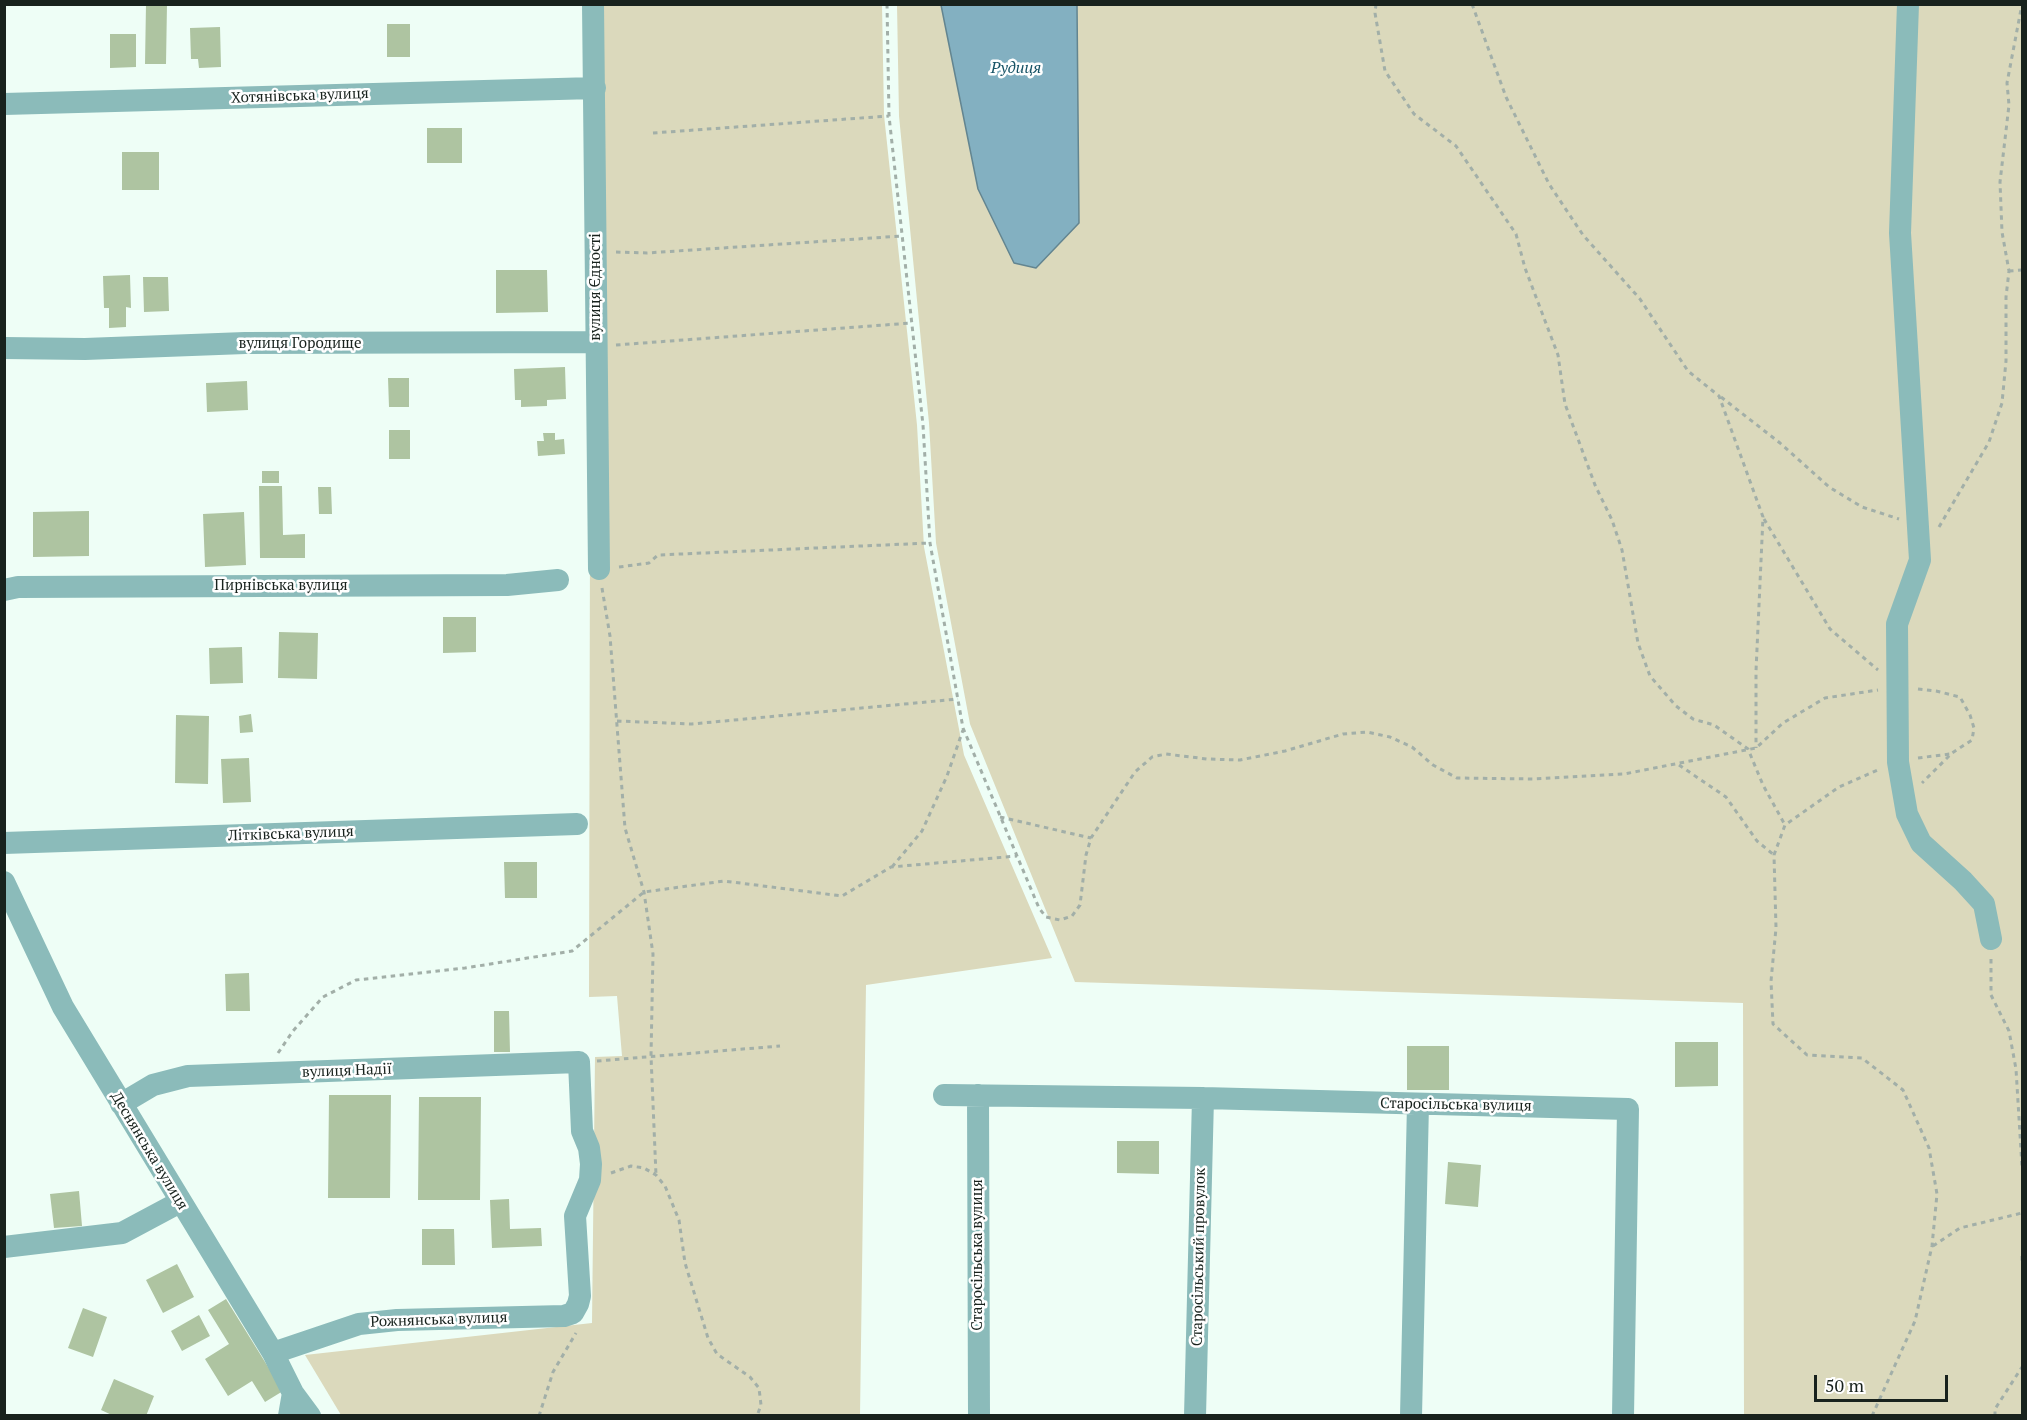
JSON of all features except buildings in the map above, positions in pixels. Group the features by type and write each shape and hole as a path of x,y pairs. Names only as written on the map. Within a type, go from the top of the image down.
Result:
{"street":[{"name":"вулиця Єдності","path":"594,4 599,569"},
{"path":"1908,4 1900,233 1927,527 1920,560 1897,624 1898,762 1907,814 1921,843 1963,881 1984,904 1992,939"},
{"name":"Хотянівська вулиця","path":"4,104 595,88"},
{"name":"вулиця Городище","path":"4,348 85,349 245,343 596,344"},
{"name":"Пирнівська вулиця","path":"4,590 18,587 507,585 558,579"},
{"name":"Літківська вулиця","path":"4,843 577,824"},
{"name":"Деснянська вулиця","path":"4,882 63,1007 273,1353 293,1393 310,1416"},
{"path":"577,1319 580,1296 575,1216 590,1180 589,1148 582,1131 579,1062"},
{"name":"вулиця Надії","path":"121,1104 153,1085 188,1076 579,1062"},
{"name":"Старосільська вулиця","path":"944,1095 1203,1098 1628,1109 1623,1416"},
{"name":"Старосільська вулиця","path":"978,1095 979,1416"},
{"name":"Старосільський провулок","path":"1195,1416 1203,1098"},
{"path":"1411,1416 1418,1104"},
{"path":"4,1247 122,1233 180,1202"},
{"name":"Рожнянська вулиця","path":"273,1353 359,1324 397,1320 564,1316 577,1319"},
{"path":"289,1416 293,1393"}],"path":[{"path":"887,4 889,116 923,425 930,543 963,728 1039,908 1046,917 1060,920 1072,916 1080,905 1086,855 1091,838 1136,772 1152,757 1166,754 1239,760 1285,752 1343,734 1367,732 1390,737 1412,747 1433,765 1457,777 1533,779 1602,776 1679,765 1756,748 1783,723 1825,698 1898,687 1936,691 1960,697 1974,728 1972,740 1952,753 1918,787 1907,814"},
{"path":"1376,4 1375,13 1385,71 1414,114 1456,146 1516,234 1525,268 1558,355 1565,404 1622,550 1638,644 1650,676 1676,706 1694,719 1714,725 1748,749 1763,785 1785,825"},
{"path":"1472,4 1506,97 1550,184 1583,235 1640,299 1688,371 1780,443 1829,487 1862,507 1927,527 1989,442 2002,403 2009,271 2002,232 2000,182 2009,105 2007,83 2022,4"},
{"path":"653,133 889,116"},
{"path":"597,251 647,253 902,236"},
{"path":"2009,271 2022,270"},
{"path":"596,344 911,323"},
{"path":"1719,396 1763,517 1830,629 1898,687"},
{"path":"1756,748 1756,671 1763,517"},
{"path":"656,1175 651,1056 653,954 644,892 625,828 610,636 599,569 649,563 658,555 930,543"},
{"path":"617,721 692,724 958,699"},
{"path":"264,1074 292,1031 323,997 356,980 465,968 572,951 644,892 724,881 842,896 891,867 922,831 947,776 963,728"},
{"path":"1872,1416 1915,1321 1932,1246 1937,1194 1929,1148 1903,1090 1862,1058 1807,1055 1773,1024 1772,981 1776,928 1774,855 1785,825 1839,787 1898,762 1952,753"},
{"path":"1679,765 1726,797 1757,841 1774,855"},
{"path":"1000,818 1091,838"},
{"path":"891,867 1017,856"},
{"path":"1992,939 1991,995 2009,1030 2016,1069 2022,1167"},
{"path":"579,1062 780,1046"},
{"path":"590,1180 631,1166 644,1168 656,1175 665,1186 679,1220 685,1263 708,1338 717,1354 750,1377 759,1388 761,1405 757,1416"},
{"path":"1932,1246 1960,1228 2022,1213"},
{"path":"2022,1256 2022,1265"},
{"path":"538,1416 553,1372 577,1319"},
{"path":"1995,1416 1995,1409 2022,1367"}],"shaded area":[{"path":"598,5 882,5 884,115 917,425 924,547 964,755 1052,958 866,985 860,1415 341,1415 305,1355 592,1323 595,1057 622,1056 617,996 589,997 590,531"},
{"path":"897,5 941,5 978,189 1079,223 1077,5 2022,5 2022,1415 1744,1415 1743,1003 1075,982 970,724 936,543 929,423 899,116"}],"water":[{"name":"Рудиця","path":"941,5 1077,5 1079,223 1036,268 1014,263 978,189"}]}
